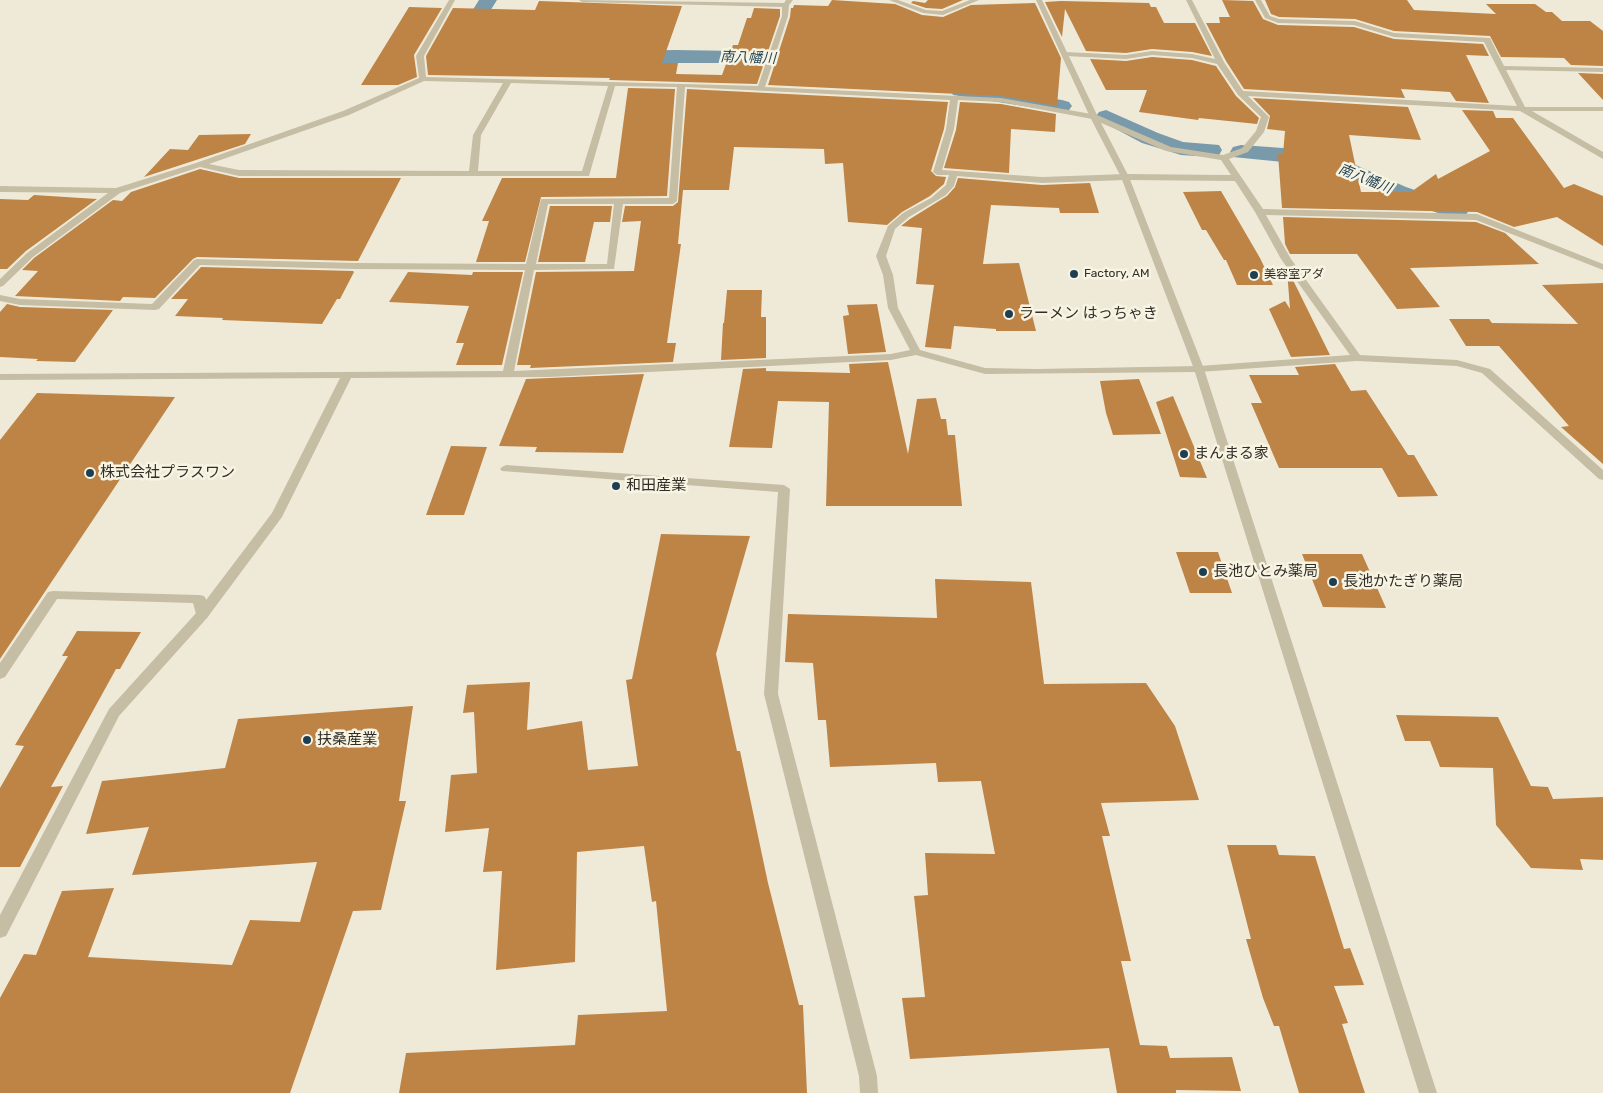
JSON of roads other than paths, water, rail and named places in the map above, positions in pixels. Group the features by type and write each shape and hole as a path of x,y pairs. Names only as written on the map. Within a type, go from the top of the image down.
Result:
{"street":[{"path":"423,79 420,56 452,0"},
{"path":"582,0 788,3 761,88"},
{"path":"892,0 924,12 943,12 976,0"},
{"path":"1040,0 1094,117 1125,177 1199,369 1428,1093"},
{"path":"0,189 117,190 199,165 346,113 423,79 761,88 954,97 1010,102 1094,117 1170,149 1224,158 1245,150 1260,132 1265,117 1241,93 1220,62 1189,0"},
{"path":"1258,0 1267,17 1278,20 1356,23 1377,32 1394,35 1486,40 1522,109 1603,156"},
{"path":"1064,54 1126,57 1152,53 1192,56 1220,62"},
{"path":"1501,68 1603,70"},
{"path":"473,174 477,135 509,80"},
{"path":"199,165 240,173 586,174 612,84"},
{"path":"508,372 544,201 673,201 681,85"},
{"path":"1241,93 1522,109 1603,109"},
{"path":"954,97 950,129 937,172 953,175 1042,180 1125,177 1238,178"},
{"path":"1224,158 1260,212 1286,259 1357,358"},
{"path":"916,352 893,308 888,274 880,256 891,228 906,215 938,196 950,186 953,175"},
{"path":"0,284 30,255 117,190"},
{"path":"0,298 20,302 154,307 197,262 530,268 611,267 619,200"},
{"path":"1260,212 1476,217 1603,267"},
{"path":"0,377 508,372 549,374 891,357 916,352 985,371 1199,369 1357,358 1457,363 1486,371 1603,476"},
{"path":"0,931 114,713 202,615 278,514 348,374"},
{"path":"506,469 784,489 770,694 868,1076 869,1093"},
{"path":"0,674 53,595 199,599 202,615"}],"waterway":[{"name":"南八幡川","path":"476,43 468,41 466,35 488,0"},
{"name":"南八幡川","path":"621,57 740,57 812,62"},
{"name":"南八幡川","path":"953,76 960,91 1062,106"},
{"name":"南八幡川","path":"1106,116 1150,138 1181,148 1211,150"},
{"name":"南八幡川","path":"1241,152 1283,155 1343,168 1398,192 1456,212"}],"place":[{"name":"Factory, AM","path":"1074,274"},
{"name":"美容室アダ","path":"1254,275"},
{"name":"ラーメン はっちゃき","path":"1009,314"},
{"name":"まんまる家","path":"1184,454"},
{"name":"株式会社プラスワン","path":"90,473"},
{"name":"和田産業","path":"616,486"},
{"name":"長池ひとみ薬局","path":"1203,572"},
{"name":"長池かたぎり薬局","path":"1333,582"},
{"name":"扶桑産業","path":"307,740"}]}
